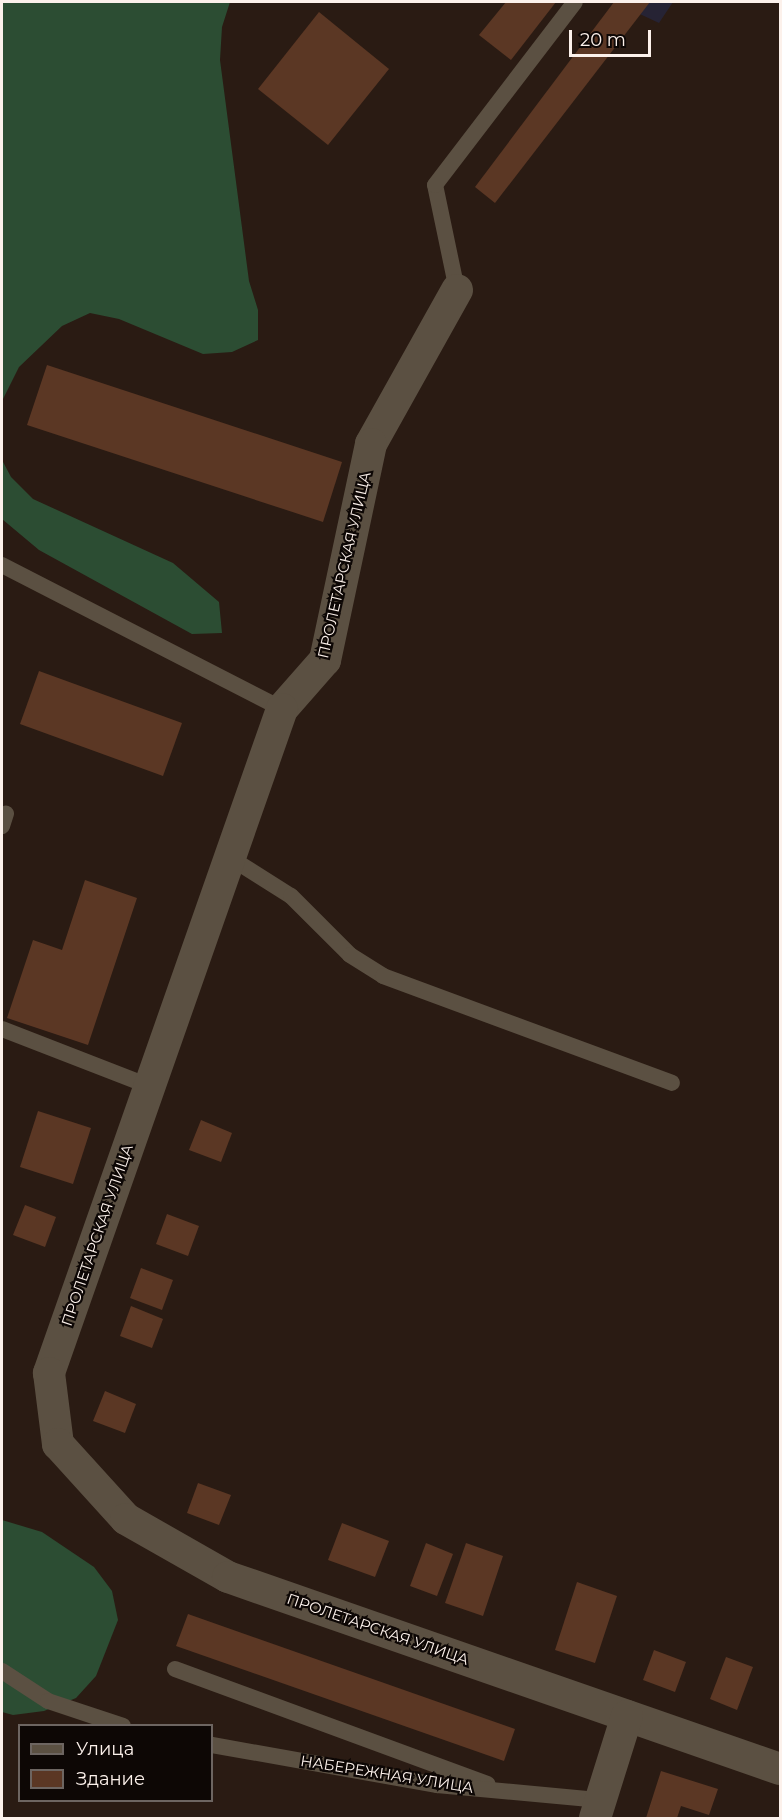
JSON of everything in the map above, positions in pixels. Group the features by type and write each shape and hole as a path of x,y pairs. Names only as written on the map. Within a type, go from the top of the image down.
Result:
{"street":[{"name":"ПРОЛЕТАРСКАЯ УЛИЦА","path":"457,290 371,444 325,660 282,709 49,1373 58,1444 126,1519 228,1577 780,1769"},
{"path":"598,1809 627,1716"}],"lane":[{"path":"457,290 435,184 575,2"},
{"path":"2,565 282,709"},
{"path":"229,857 291,896 350,955 383,976 672,1083"},
{"path":"2,1029 149,1086"},
{"path":"175,1669 508,1791"},
{"path":"2,1671 48,1701 120,1724"},
{"name":"НАБЕРЕЖНАЯ УЛИЦА","path":"213,1745 437,1785 508,1791 598,1809"}],"shaded area":[{"path":"614,2 673,2 659,23"}],"green space":[{"path":"2,2 230,2 222,27 220,60 249,281 258,310 258,340 232,352 203,354 119,319 90,313 62,326 19,367 2,401"},
{"path":"2,460 11,477 33,499 173,563 219,602 222,633 192,634 39,550 2,519"},
{"path":"2,1520 42,1532 94,1567 112,1591 118,1620 96,1676 76,1698 44,1711 13,1715 2,1712"}],"building":[{"path":"506,2 556,2 511,60 479,35"},
{"path":"614,2 650,2 495,203 475,187"},
{"path":"319,12 389,69 328,145 258,89"},
{"path":"47,365 342,462 323,522 27,425"},
{"path":"39,671 182,723 163,776 20,724"},
{"path":"85,880 137,898 88,1045 7,1018 33,940 62,950"},
{"path":"38,1111 91,1128 73,1184 20,1167"},
{"path":"201,1120 232,1133 221,1162 189,1150"},
{"path":"25,1205 56,1217 45,1247 13,1235"},
{"path":"167,1214 199,1226 188,1256 156,1244"},
{"path":"141,1268 173,1280 162,1310 130,1298"},
{"path":"131,1306 163,1319 152,1348 120,1336"},
{"path":"105,1391 136,1404 125,1433 93,1421"},
{"path":"198,1483 231,1495 219,1525 187,1513"},
{"path":"342,1523 389,1541 375,1577 328,1560"},
{"path":"426,1543 453,1554 437,1596 410,1586"},
{"path":"466,1543 503,1556 483,1616 445,1603"},
{"path":"577,1582 617,1596 595,1663 555,1650"},
{"path":"188,1614 515,1729 504,1761 176,1646"},
{"path":"654,1650 686,1662 675,1692 643,1680"},
{"path":"726,1657 753,1667 737,1710 710,1699"},
{"path":"661,1771 718,1789 709,1815 681,1806 677,1818 646,1818"}]}
